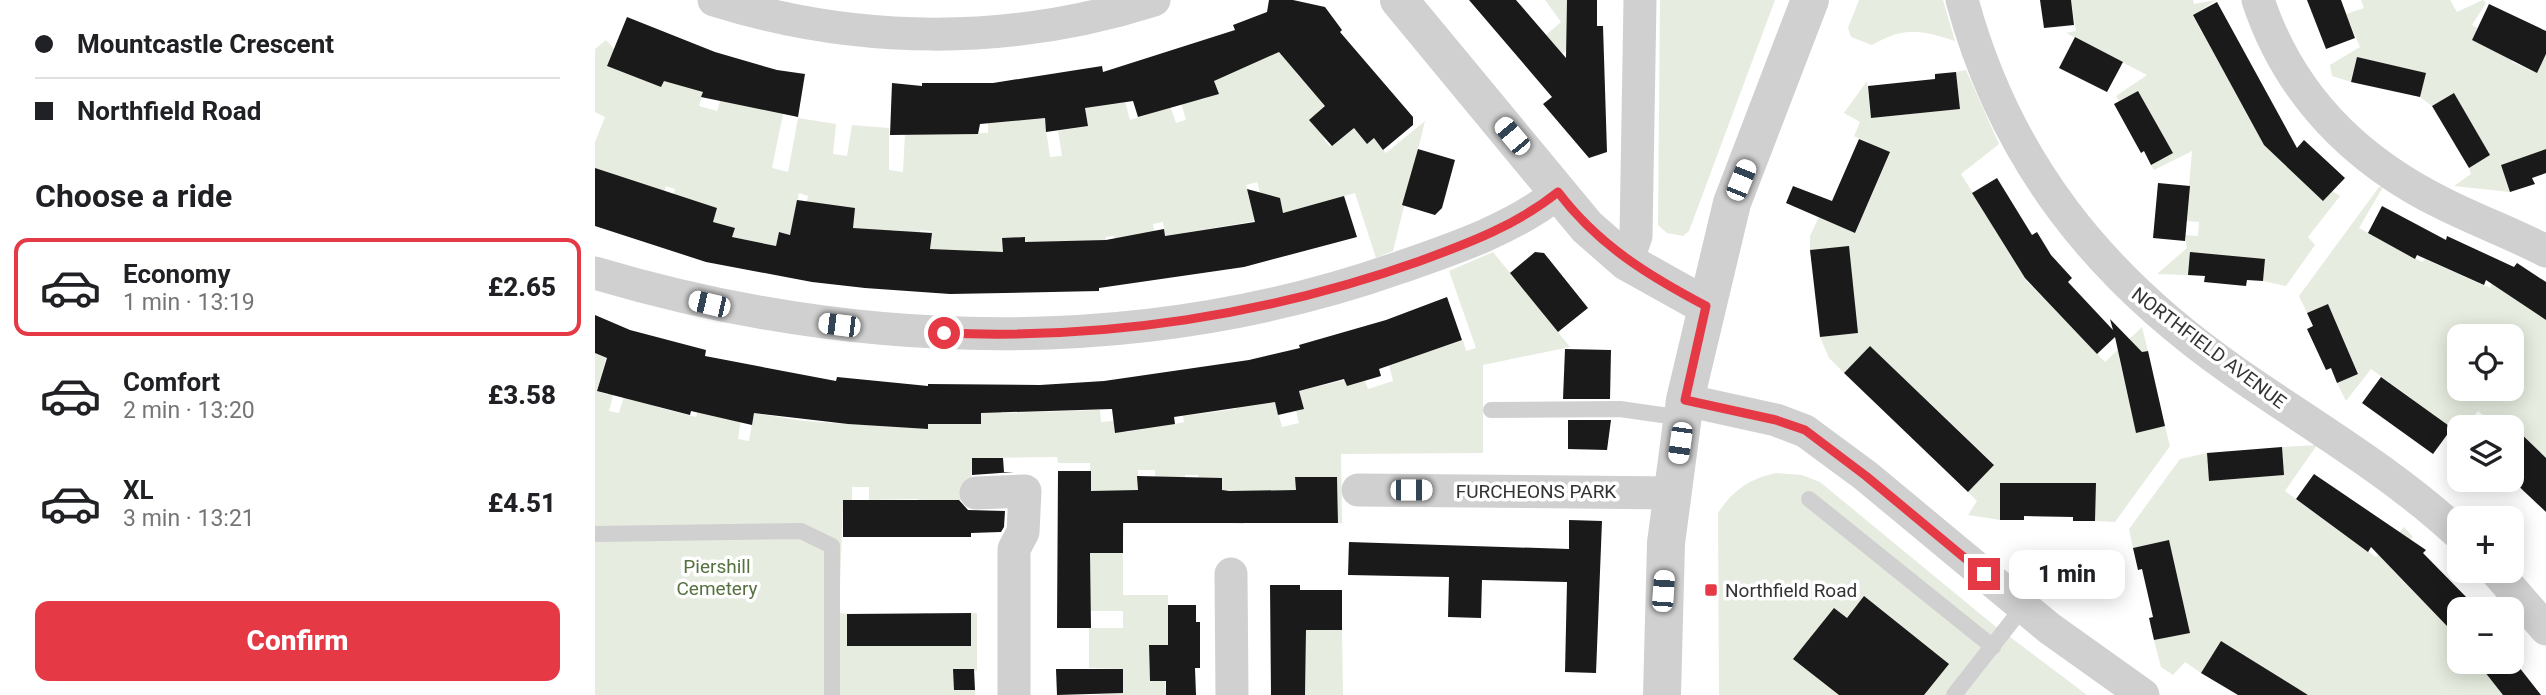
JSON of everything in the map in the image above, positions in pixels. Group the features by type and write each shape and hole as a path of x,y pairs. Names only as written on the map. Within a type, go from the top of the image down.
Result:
{"street":[{"path":"714,0 777,18 830,28 936,35 1048,26 1154,0"},
{"path":"1399,0 1587,227 1627,262 1706,306"},
{"path":"1627,262 1636,236 1640,0"},
{"path":"1662,695 1663,591 1684,409 1732,203 1810,0"},
{"name":"NORTHFIELD AVENUE","path":"1962,0 1992,91 2021,149 2063,214 2113,272 2140,299 2233,371 2377,467 2447,524"},
{"path":"2258,0 2271,35 2293,75 2324,117 2354,147 2403,182 2546,251"},
{"path":"595,273 735,310 881,330 1002,335 1124,328 1249,309 1365,279 1493,232 1534,212 1558,192"},
{"path":"1684,409 1776,420 1805,430 1866,476 2075,648 2143,695"},
{"name":"FURCHEONS PARK","path":"1358,490 1673,493"},
{"path":"976,493 1025,491 1023,532 1014,549 1014,695"},
{"path":"1231,574 1232,695"},
{"path":"2506,583 2546,629"}],"lane":[{"path":"1491,410 1684,409"},
{"path":"1809,499 1993,647"},
{"path":"595,534 801,531 832,546 832,695"},
{"path":"1954,695 2023,607"}],"green space":[{"path":"1545,0 1567,0 1567,24 1578,25 1578,39 1562,54 1546,35 1561,22"},
{"path":"1660,0 1775,0 1689,231 1683,236 1667,233 1658,225"},
{"path":"1859,0 1943,0 1955,41 1922,32 1904,32 1872,45 1851,37 1848,28"},
{"path":"2071,0 2193,0 2194,4 2216,0 2193,16 2266,147 2290,135 2294,142 2276,155 2340,196 2308,237 2315,245 2286,286 2263,281 2265,259 2188,275 2157,274 2187,248 2185,235 2198,236 2199,222 2186,221 2192,151 2154,170 2151,165 2172,153 2138,91 2119,101 2116,96 2147,75 2066,33 2076,31"},
{"path":"2361,0 2450,0 2457,12 2483,0 2486,3 2472,25 2477,28 2472,40 2498,52 2519,47 2512,62 2537,73 2546,54 2546,149 2501,165 2510,192 2454,186 2471,174 2469,168 2490,155 2454,93 2432,106 2420,97 2425,73 2357,57 2351,82 2332,76 2330,65 2360,47 2346,14 2364,8"},
{"path":"606,40 614,49 607,66 661,87 665,78 703,92 699,106 717,111 721,98 783,114 772,168 788,172 798,118 836,124 833,154 847,156 852,125 889,128 889,170 903,172 905,134 988,133 988,123 1015,121 1015,111 1043,108 1050,157 1062,156 1058,131 1088,126 1085,108 1125,101 1130,120 1153,113 1167,97 1176,123 1186,120 1178,92 1197,86 1201,100 1218,94 1214,81 1271,48 1311,60 1296,73 1303,80 1312,73 1335,128 1323,138 1330,147 1354,128 1367,144 1374,138 1386,153 1425,121 1393,251 1376,258 1355,193 1283,213 1279,198 1263,204 1257,182 1246,185 1255,221 1165,236 1163,222 1153,224 1155,237 1115,242 1114,236 1106,237 1107,250 1074,251 1073,241 1056,241 1026,253 1025,238 1003,238 1003,269 993,252 930,249 931,231 920,230 918,249 901,231 893,230 891,247 866,229 852,232 855,208 803,221 808,196 799,193 790,235 779,232 776,246 732,237 734,228 713,222 717,208 688,199 670,206 675,189 666,186 660,206 627,179 601,170 595,184 595,142 605,117 595,112 595,49"},
{"path":"1966,70 1999,144 1961,174 2027,281 2105,362 2142,327 2148,351 2119,358 2136,432 2165,426 2170,446 2115,522 2095,521 2095,483 2000,483 2000,520 1968,515 1977,501 1968,492 1994,464 1870,346 1844,373 1829,358 1820,337 1857,333 1810,250 1810,236 1819,217 1855,233 1890,153 1854,136 1860,122 1844,113 1867,81 1871,118 1960,109 1956,72"},
{"path":"2379,187 2383,187 2359,228 2422,262 2425,259 2490,288 2492,283 2546,320 2546,475 2532,444 2524,436 2524,415 2482,415 2478,411 2475,415 2447,415 2447,424 2371,369 2346,401 2337,383 2358,373 2328,304 2307,313 2299,296"},
{"name":"Piershill Cemetery","path":"1493,252 1570,347 1483,365 1483,453 1341,454 1342,523 1338,523 1337,477 1296,477 1296,490 1244,491 1244,524 1230,523 1230,490 1222,490 1222,478 1199,490 1198,475 1185,475 1184,490 1156,490 1155,470 1138,470 1138,490 1131,491 1131,523 1124,523 1123,543 1092,543 1090,463 1058,463 1057,457 972,458 971,500 927,500 919,536 918,499 869,500 869,487 852,487 852,500 843,501 839,613 847,614 847,646 921,646 921,613 928,613 928,646 971,613 977,613 977,671 954,672 975,690 975,695 595,695 595,353 606,358 597,391 608,395 614,376 618,377 609,411 619,413 625,393 660,408 696,417 701,401 741,419 738,439 749,441 754,413 804,421 928,429 928,424 981,424 981,403 1001,403 1001,413 1100,410 1101,422 1124,420 1126,432 1144,429 1143,417 1175,424 1184,422 1183,416 1236,409 1235,405 1274,398 1282,427 1299,423 1296,411 1304,409 1299,391 1345,380 1347,386 1365,381 1368,389 1393,381 1389,365 1463,340 1466,351 1476,348 1449,271"},
{"path":"2317,445 2285,491 2376,557 2404,527 2413,537 2387,562 2447,625 2447,674 2486,674 2503,695 2308,695 2221,641 2201,673 2185,662 2173,675 2161,667 2154,640 2190,632 2169,541 2133,548 2129,529 2180,459 2207,453 2210,481 2283,475 2282,447"},
{"path":"1776,473 1802,475 1820,482 1990,622 2087,695 1719,695 1718,513 1729,498 1743,487 1758,478"},
{"path":"1089,553 1123,553 1123,595 1168,595 1168,645 1149,646 1150,680 1165,681 1166,695 1090,695 1123,693 1123,669 1089,668 1089,628 1123,628 1123,611 1058,611"},
{"path":"1272,630 1342,630 1343,695 1305,695 1306,639"}],"building":[{"path":"1269,0 1293,0 1325,7 1342,30 1340,32 1413,117 1413,125 1383,150 1374,138 1367,144 1354,128 1332,146 1309,120 1325,106 1279,52 1214,81 1219,94 1138,117 1133,101 1085,108 1088,126 1046,132 1045,118 980,124 978,134 890,135 892,83 922,86 922,83 993,83 1102,66 1103,72 1235,30 1233,25 1267,12"},
{"path":"1469,0 1516,0 1566,58 1567,0 1597,0 1597,26 1603,26 1607,152 1589,158 1543,104 1552,97"},
{"path":"2040,0 2071,0 2074,25 2044,28"},
{"path":"2307,0 2341,0 2355,38 2326,49"},
{"path":"2217,2 2297,148 2304,140 2345,178 2323,201 2264,145 2193,15"},
{"path":"2489,4 2546,31 2546,54 2537,73 2472,40"},
{"path":"627,17 715,52 777,70 805,74 798,117 701,97 703,92 664,81 661,87 607,66"},
{"path":"2075,37 2123,62 2107,92 2059,68"},
{"path":"2357,57 2426,73 2420,97 2351,82"},
{"path":"1956,72 1960,109 1871,118 1868,86 1935,79 1935,74"},
{"path":"2138,91 2173,153 2151,165 2144,151 2141,153 2114,104"},
{"path":"2454,93 2490,155 2469,168 2432,106"},
{"path":"1859,139 1890,152 1855,233 1786,203 1793,186 1832,201"},
{"path":"1418,149 1455,160 1442,208 1435,215 1402,205"},
{"path":"2546,149 2546,173 2532,178 2535,184 2510,192 2501,165"},
{"path":"595,168 717,208 713,222 735,228 732,237 776,246 779,232 790,235 797,200 855,208 853,228 932,233 930,249 1003,252 1002,238 1025,237 1025,242 1106,240 1164,229 1165,236 1255,222 1247,189 1280,198 1283,213 1344,196 1357,237 1244,267 1099,288 1099,291 950,294 865,288 812,282 706,262 595,226"},
{"path":"1997,178 2032,235 2037,232 2051,255 2072,278 2068,282 2113,330 2110,319 2142,352 2148,351 2165,426 2136,433 2115,337 2097,354 2025,278 1972,193"},
{"path":"2158,183 2190,186 2185,241 2153,238"},
{"path":"2382,206 2446,240 2447,236 2514,267 2517,263 2546,282 2546,320 2486,280 2484,285 2417,255 2415,259 2368,233"},
{"path":"1849,246 1858,333 1820,337 1810,250"},
{"path":"1535,252 1544,253 1588,308 1558,332 1510,273"},
{"path":"2190,252 2265,259 2263,281 2247,280 2246,286 2204,282 2205,276 2188,275"},
{"path":"1447,297 1462,340 1379,369 1381,376 1347,386 1344,379 1299,391 1304,409 1278,415 1275,402 1174,417 1175,424 1115,433 1112,409 981,413 981,424 928,424 928,429 848,424 754,413 752,425 691,411 690,415 597,391 607,358 595,353 595,315 630,330 706,350 705,356 836,381 837,377 928,386 1040,385 1104,381 1249,360 1300,348 1299,345 1386,320"},
{"path":"2328,304 2358,374 2337,383 2331,368 2326,370 2307,329 2313,326 2307,313"},
{"path":"1870,346 1994,465 1968,492 1844,373"},
{"path":"1565,349 1611,350 1610,399 1563,399"},
{"path":"2381,377 2447,424 2447,435 2433,454 2362,403"},
{"path":"1568,420 1611,420 1607,450 1568,449"},
{"path":"2524,437 2546,458 2546,512 2524,491"},
{"path":"2282,447 2284,475 2209,481 2207,453"},
{"path":"972,458 1003,458 1004,472 1014,472 972,475"},
{"path":"1058,471 1091,471 1091,491 1138,490 1137,476 1222,478 1222,490 1230,491 1296,490 1295,477 1337,477 1338,523 1123,523 1123,553 1090,553 1091,628 1057,628"},
{"path":"2314,474 2426,550 2423,553 2447,578 2447,583 2452,583 2466,597 2447,597 2447,626 2371,547 2368,552 2296,499"},
{"path":"2000,483 2096,483 2095,521 2073,521 2073,517 2024,516 2024,520 2000,520"},
{"path":"843,500 959,500 968,510 1005,511 1004,527 1001,532 971,533 971,537 843,537"},
{"path":"1569,520 1602,521 1596,673 1565,672 1567,582 1482,580 1481,618 1448,617 1449,577 1348,575 1349,542 1569,549"},
{"path":"2169,540 2190,633 2154,640 2149,618 2153,617 2142,569 2138,570 2133,548"},
{"path":"1270,585 1300,585 1300,590 1342,590 1342,630 1306,630 1305,695 1271,695"},
{"path":"1864,596 1949,664 1924,695 1839,695 1793,659 1834,608 1847,618"},
{"path":"1168,605 1196,605 1196,622 1200,622 1200,668 1195,668 1196,695 1166,695 1166,681 1150,681 1149,645 1168,645"},
{"path":"971,613 971,646 847,646 847,614"},
{"path":"2221,641 2308,695 2238,695 2201,673"},
{"path":"953,669 974,669 975,690 954,690"},
{"path":"1056,669 1123,669 1123,693 1057,695"},
{"path":"2524,673 2541,695 2503,695 2486,674"}],"place":[{"name":"Northfield Road","path":"1711,590"}],"route":[{"path":"944,333 1002,335 1124,328 1188,320 1310,295 1386,273 1493,232 1534,212 1558,192 1587,227 1627,262 1706,306 1685,400 1776,420 1805,430 1866,476 1984,574"}]}
